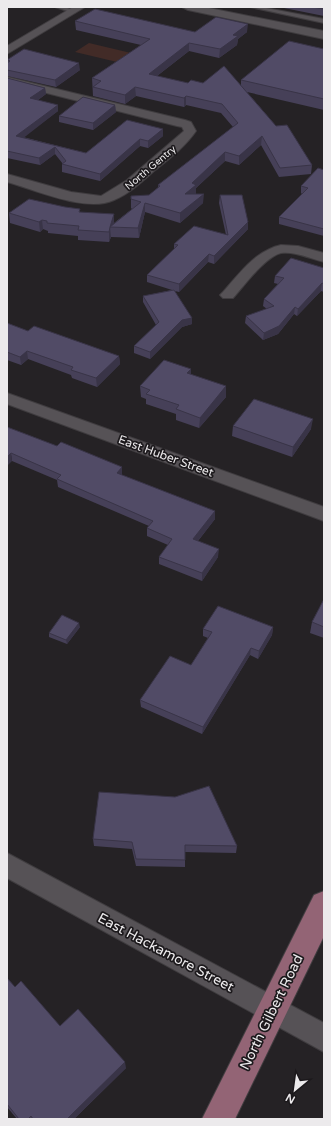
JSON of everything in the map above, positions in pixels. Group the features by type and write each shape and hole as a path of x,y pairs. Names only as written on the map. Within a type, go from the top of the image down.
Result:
{"main road":[{"path":"188,7 324,35"},
{"name":"North Gilbert Road","path":"218,1119 324,905"}],"street":[{"path":"8,49 77,9"},
{"name":"North Gentry","path":"7,80 174,122 187,126 190,131 185,138 115,196 103,200 81,198 7,178"},
{"path":"228,295 266,256 274,251 288,249 324,258"},
{"name":"East Huber Street","path":"7,398 324,514"},
{"name":"East Hackamore Street","path":"7,866 324,1038"}],"lane":[{"path":"58,7 77,9"},
{"path":"253,7 324,21"}],"shaded area":[{"path":"89,43 131,53 117,62 75,52"}],"building":[{"path":"312,7 324,7 324,9"},
{"path":"95,9 195,32 216,17 248,24 233,35 238,36 220,49 189,43 149,74 188,83 191,80 203,83 224,66 276,126 287,125 312,165 280,168 262,136 239,156 225,152 192,183 196,185 185,194 204,194 180,213 145,203 138,228 110,227 141,202 131,199 131,196 149,195 160,186 158,185 238,123 222,104 186,96 184,98 135,87 125,95 93,87 101,81 92,78 150,39 75,21"},
{"path":"289,41 324,49 324,99 241,80"},
{"path":"24,49 79,63 55,80 7,70 7,63 10,61 7,60"},
{"path":"7,78 45,88 30,98 58,105 16,136 86,153 127,120 163,129 148,141 140,139 100,174 62,164 66,161 55,147 39,158 7,151"},
{"path":"83,97 115,105 93,123 59,116"},
{"path":"318,168 324,170 324,229 279,217 308,188 301,186"},
{"path":"220,195 242,195 248,222 214,256 209,254 179,284 147,275 178,245 174,244 194,226 228,235"},
{"path":"29,199 80,209 79,212 114,214 109,232 78,230 79,226 47,223 47,221 42,220 39,222 9,213"},
{"path":"291,258 324,268 324,284 322,283 298,309 295,307 279,326 264,333 246,316 274,306 264,299 284,278 275,276"},
{"path":"174,290 192,318 182,320 150,352 134,346 159,322 143,296"},
{"path":"7,323 28,331 34,326 119,356 96,378 71,370 73,367 27,351 20,357 7,352"},
{"path":"164,360 191,369 187,373 226,386 200,418 176,409 179,405 146,394 150,390 140,386"},
{"path":"254,399 313,419 293,447 233,426"},
{"path":"7,427 57,446 61,442 122,467 117,473 215,511 193,539 219,549 202,573 159,557 172,539 147,528 153,521 57,479 61,475 11,453 7,457"},
{"path":"324,599 324,627 312,622"},
{"path":"218,606 273,627 259,651 251,648 203,727 140,700 170,656 191,665 212,632 203,629"},
{"path":"62,615 79,623 66,640 49,633"},
{"path":"209,786 237,846 185,845 185,860 136,859 132,842 93,839 99,792 175,797"},
{"path":"7,978 15,987 21,981 60,1026 78,1009 125,1062 67,1119 33,1119 31,1116 28,1119 19,1119 7,1104"}]}
